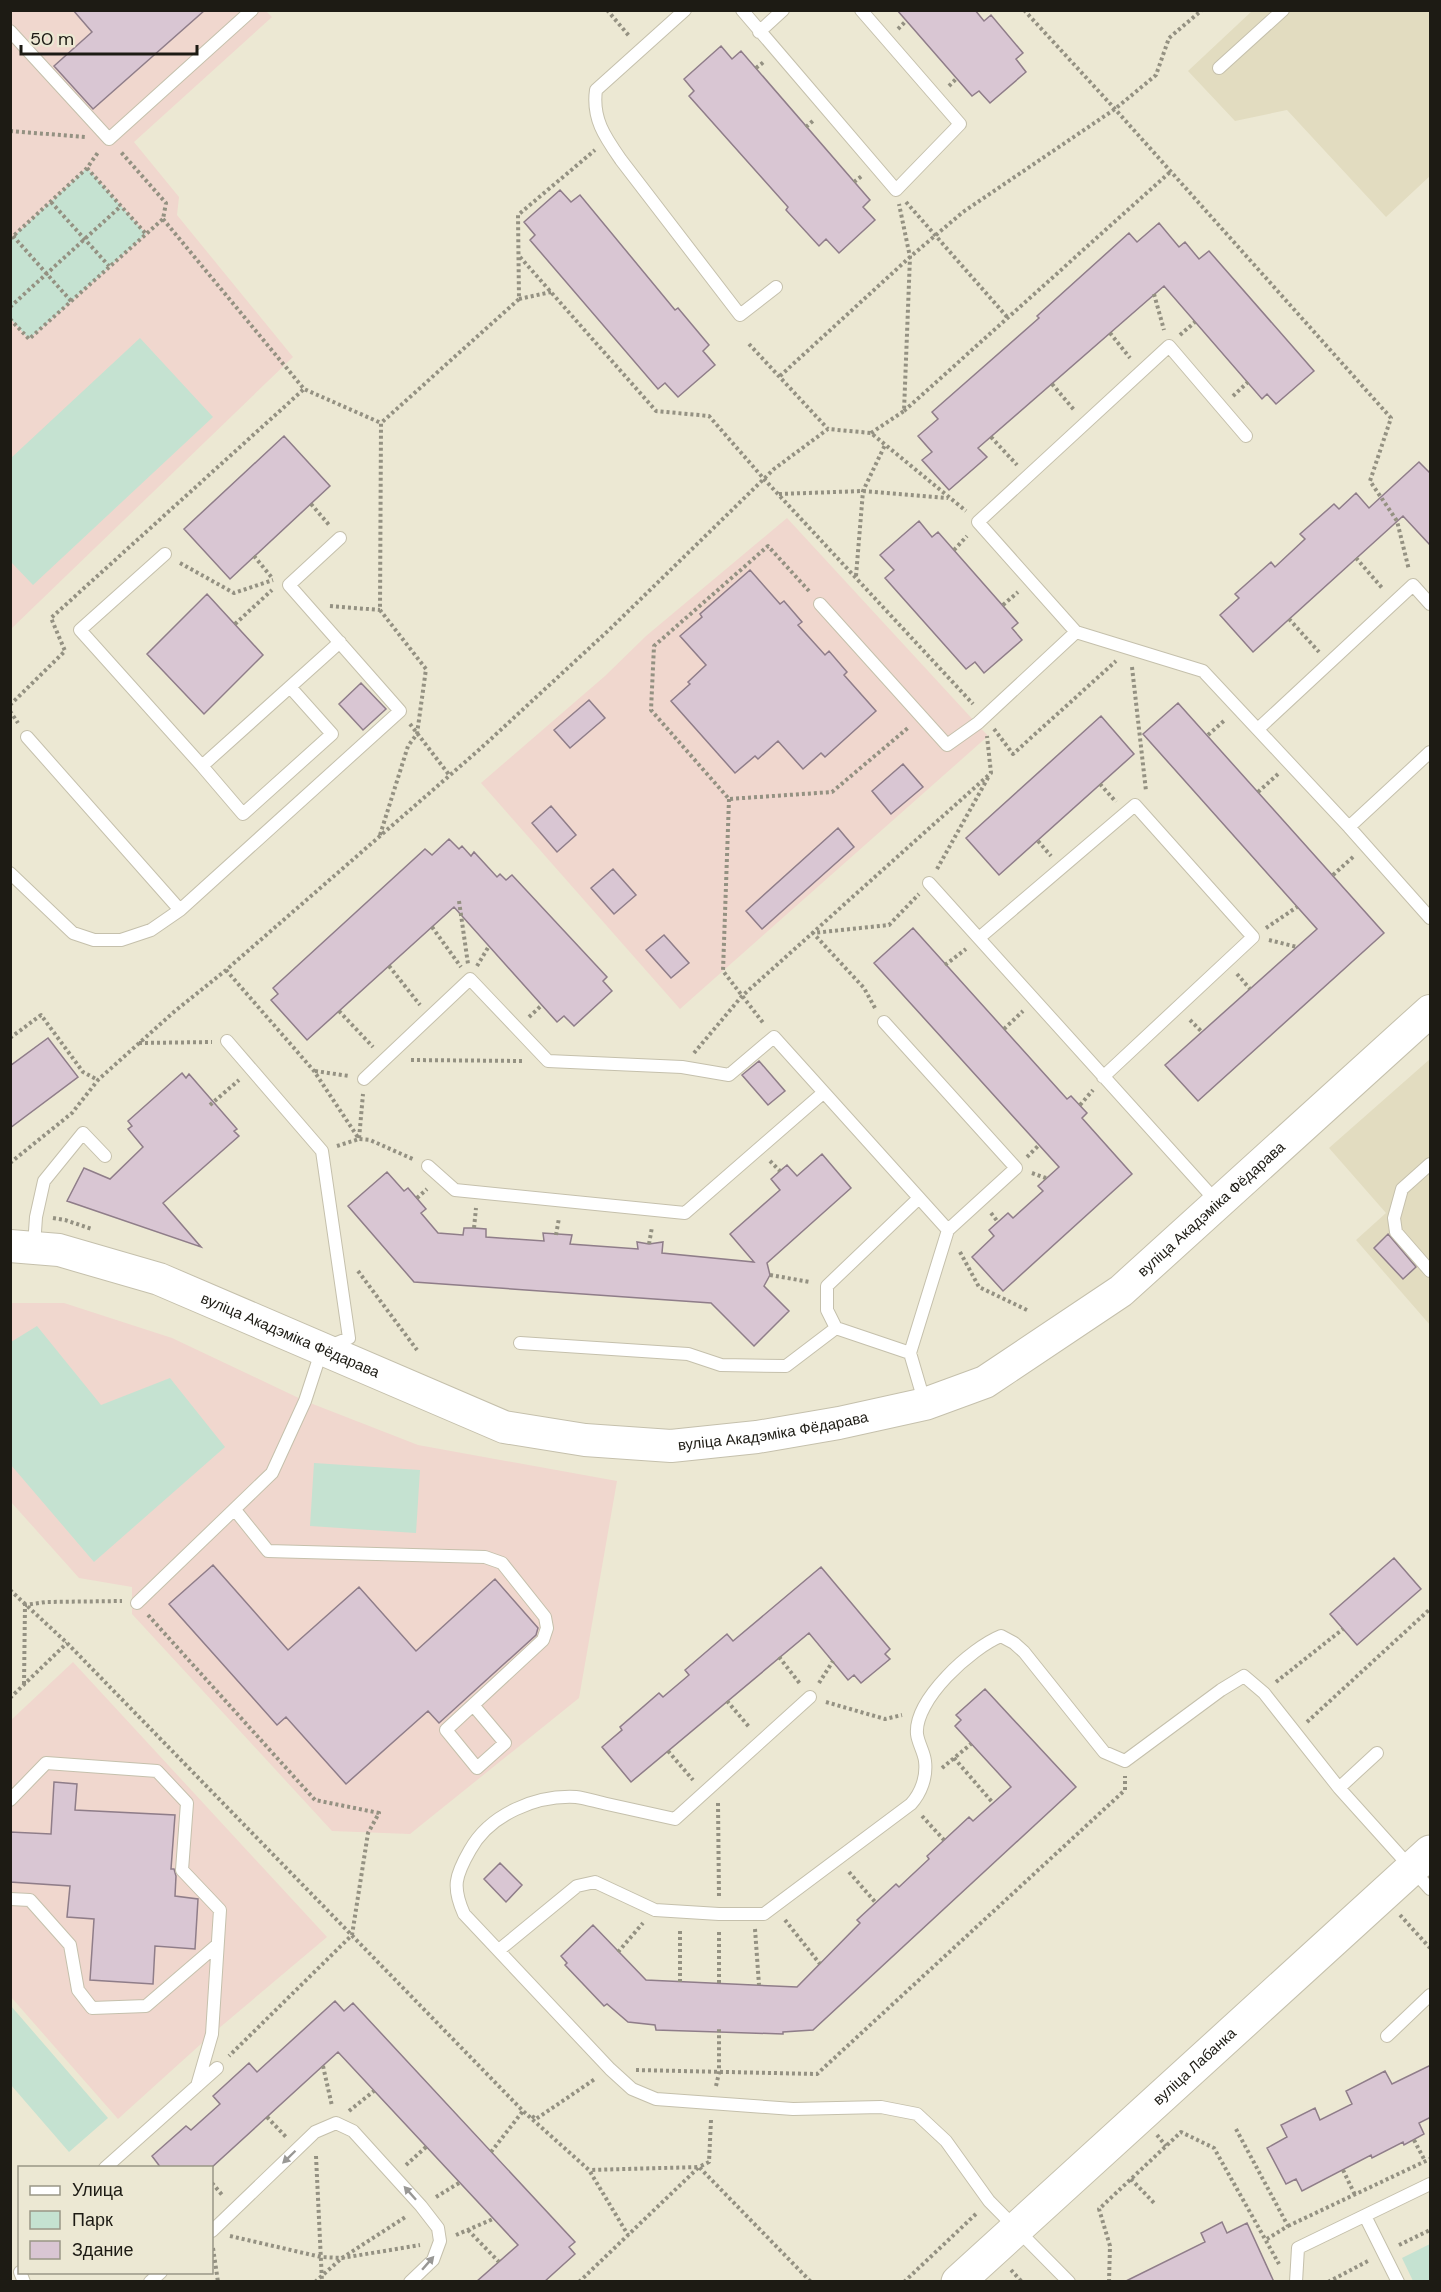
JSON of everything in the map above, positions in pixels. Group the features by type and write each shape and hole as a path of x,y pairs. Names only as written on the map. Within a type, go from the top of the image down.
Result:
{"main road":[{"name":"вуліца Лабанка","path":"958,2282 1015,2229 1424,1870"}],"street":[{"name":"вуліца Акадэміка Фёдарава","path":"22,1247 59,1250 159,1279 504,1427 585,1440 671,1446 746,1438 839,1423 925,1404 985,1382 1121,1291 1431,1011"}],"lane":[{"path":"10,31 109,139 252,10"},
{"path":"686,10 596,90 594,112 607,140 740,315 776,287"},
{"path":"742,10 896,190 960,124 861,10"},
{"path":"759,32 783,10"},
{"path":"1219,68 1283,10"},
{"path":"1246,436 1168,346 978,522 1076,632 1203,671 1431,918"},
{"path":"10,873 73,933 94,940 121,940 151,930 180,910 400,711 306,604 285,584 340,538"},
{"path":"165,554 80,630 243,814 332,734 290,687"},
{"path":"1258,729 1413,585 1431,604"},
{"path":"820,604 947,745 985,716 1076,632"},
{"path":"202,766 340,642"},
{"path":"27,737 180,910"},
{"path":"1349,827 1431,752"},
{"path":"979,938 1135,805 1253,937 1103,1077"},
{"path":"929,883 1217,1203"},
{"path":"364,1079 470,979 548,1061 682,1067 729,1075 774,1036 948,1230"},
{"path":"884,1022 1016,1168 948,1230 910,1353 925,1404"},
{"path":"137,1603 272,1473 305,1401 322,1349 349,1338 322,1151 227,1041"},
{"path":"428,1166 455,1190 685,1213 823,1093"},
{"path":"22,1247 36,1217 44,1181 83,1133 105,1156"},
{"path":"1431,1164 1402,1189 1394,1218 1396,1232 1431,1270"},
{"path":"910,1353 836,1328 827,1310 827,1286 919,1198"},
{"path":"520,1343 688,1354 721,1365 786,1366 836,1328"},
{"path":"235,1510 268,1551 485,1557 502,1563 545,1617 547,1628 543,1640 446,1730 477,1768 505,1743 473,1705"},
{"path":"499,1950 577,1886 595,1882 655,1910 764,1914 911,1804 918,1796 923,1782 925,1762 917,1733 921,1710 949,1675 972,1652 986,1642 1001,1636 1024,1652 1104,1752 1125,1761 1221,1690 1244,1676 1264,1693 1339,1788 1424,1870"},
{"path":"810,1697 675,1819 576,1797 535,1801 515,1808 494,1822 474,1842 460,1866 455,1883 457,1898 464,1914 610,2069 632,2089 656,2099 793,2109 881,2107 917,2114 946,2141 989,2200 1015,2229 1069,2282"},
{"path":"1339,1788 1377,1753"},
{"path":"10,1800 46,1763 157,1770 187,1803 182,1870 220,1910 212,2034 197,2086"},
{"path":"10,1899 30,1900 70,1945 78,1990 92,2008 146,2006 217,1945"},
{"path":"1387,2036 1431,1995"},
{"path":"107,2166 217,2068"},
{"path":"217,2232 315,2132 336,2123 353,2131 438,2228 440,2241 433,2260 410,2282"},
{"path":"1296,2282 1298,2248 1431,2184"},
{"path":"1365,2216 1398,2282"}],"path":[{"path":"607,10 642,50"},
{"path":"1024,10 1391,418 1370,481 1396,521 1413,585"},
{"path":"780,376 910,256 963,212 1115,109 1156,75 1169,38 1202,10"},
{"path":"10,131 109,139 166,203 163,219 29,339 10,319"},
{"path":"71,301 12,238 87,168 109,139"},
{"path":"519,299 518,215 607,140"},
{"path":"87,168 146,234"},
{"path":"871,434 904,411 1170,172"},
{"path":"896,190 1008,318"},
{"path":"896,190 910,256 904,411"},
{"path":"51,202 109,267"},
{"path":"10,307 121,206"},
{"path":"163,219 304,388 381,423"},
{"path":"520,257 656,411 709,416 764,479 985,716 1013,754 1130,648"},
{"path":"380,835 408,746 417,734 426,669 380,610 381,423 519,299 551,292"},
{"path":"1154,294 1168,346"},
{"path":"1110,333 1141,371"},
{"path":"749,344 828,429 871,434 978,522"},
{"path":"1052,384 1085,423"},
{"path":"10,705 64,651 51,618 304,388"},
{"path":"10,1163 72,1113 98,1080 138,1043 450,776 610,628 774,469 828,429"},
{"path":"991,437 1028,476"},
{"path":"855,576 863,491 885,445"},
{"path":"778,494 863,491 950,498"},
{"path":"311,504 340,538"},
{"path":"774,1036 723,971 729,799 651,710 654,646 768,546 820,604"},
{"path":"165,554 234,593 274,580"},
{"path":"254,556 274,580 285,584"},
{"path":"1356,558 1394,602"},
{"path":"235,624 285,584"},
{"path":"306,604 380,610"},
{"path":"1289,619 1329,663"},
{"path":"1130,648 1146,793 1135,805"},
{"path":"813,933 889,925 929,883 991,773 985,716"},
{"path":"729,799 832,792 921,717"},
{"path":"417,734 450,776"},
{"path":"1258,792 1290,764"},
{"path":"682,1067 742,996 991,773"},
{"path":"1332,875 1366,846"},
{"path":"459,901 470,979"},
{"path":"1253,937 1297,908"},
{"path":"432,927 470,979"},
{"path":"813,933 864,988 884,1022"},
{"path":"1253,937 1297,947"},
{"path":"945,965 979,938"},
{"path":"389,966 430,1017"},
{"path":"226,970 314,1071 359,1139"},
{"path":"1004,1029 1035,1000"},
{"path":"339,1011 385,1059 548,1061"},
{"path":"10,1038 40,1015 83,1072 98,1080"},
{"path":"138,1043 227,1041"},
{"path":"210,1105 251,1070"},
{"path":"336,1146 359,1139 370,1140 428,1166"},
{"path":"948,1230 979,1287 1027,1310"},
{"path":"335,1242 417,1350"},
{"path":"770,1275 827,1286"},
{"path":"10,1590 67,1643 523,2111 590,2170 628,2235"},
{"path":"25,1605 46,1602 132,1601 137,1603 315,1800 379,1813 368,1833 352,1935 217,2068"},
{"path":"24,1684 25,1605"},
{"path":"1296,1733 1431,1609"},
{"path":"1264,1693 1343,1629"},
{"path":"10,1698 67,1643"},
{"path":"779,1657 810,1697 885,1719"},
{"path":"810,1697 833,1661"},
{"path":"727,1701 760,1740"},
{"path":"923,1782 971,1744"},
{"path":"668,1751 703,1792"},
{"path":"954,1758 993,1803"},
{"path":"523,2111 536,2119 610,2069 817,2074 1125,1790 1125,1761"},
{"path":"718,1778 719,1983"},
{"path":"911,1804 944,1840"},
{"path":"838,1859 876,1903"},
{"path":"774,1906 820,1964"},
{"path":"618,1952 655,1910"},
{"path":"680,1982 681,1912"},
{"path":"754,1914 759,1985"},
{"path":"1400,1914 1431,1948"},
{"path":"719,2027 719,2064"},
{"path":"323,2066 336,2123 374,2091"},
{"path":"491,2152 523,2111"},
{"path":"267,2117 297,2149"},
{"path":"579,2282 699,2167 709,2162 711,2122"},
{"path":"1236,2129 1288,2226"},
{"path":"315,2132 322,2282"},
{"path":"1109,2282 1110,2246 1099,2208 1181,2132 1214,2148 1267,2239 1288,2226 1431,2159"},
{"path":"1414,2140 1425,2161"},
{"path":"394,2176 426,2147"},
{"path":"590,2170 699,2167 811,2282"},
{"path":"1343,2170 1355,2194"},
{"path":"1131,2179 1155,2204"},
{"path":"315,2282 342,2258 459,2183"},
{"path":"217,2232 321,2257 342,2258 440,2241 493,2219"},
{"path":"904,2282 967,2223"},
{"path":"468,2229 499,2262"},
{"path":"213,2247 218,2282"},
{"path":"1011,2269 1022,2282"}],"shaded area":[{"path":"11,11 266,11 272,17 134,142 179,197 177,215 293,357 11,629"},
{"path":"1252,11 1430,11 1430,176 1386,217 1287,110 1235,121 1188,71"},
{"path":"787,518 988,736 680,1009 481,783 605,676 646,636"},
{"path":"1430,1059 1430,1325 1356,1240 1386,1213 1329,1148"},
{"path":"10,1303 64,1303 172,1338 305,1401 418,1445 617,1481 579,1698 410,1834 332,1831 132,1614 132,1587 79,1578 11,1502"},
{"path":"73,1662 327,1937 212,2034 118,2119 11,1997 10,1721"}],"green space":[{"path":"87,168 146,234 29,339 11,319 11,239"},
{"path":"140,338 213,417 33,585 11,562 11,458"},
{"path":"37,1326 101,1405 170,1378 225,1447 94,1562 11,1465 11,1342"},
{"path":"314,1463 420,1470 416,1533 310,1526"},
{"path":"11,2006 108,2118 69,2152 11,2085"},
{"path":"1430,2244 1430,2281 1413,2281 1402,2258"}],"building":[{"path":"73,10 205,10 93,109 54,66 92,32"},
{"path":"897,10 975,10 984,21 991,15 1023,53 1016,59 1026,72 990,103 979,91 972,96"},
{"path":"721,46 732,59 741,51 870,200 863,207 875,220 839,253 826,239 819,246 786,210 788,207 689,96 694,91 684,79"},
{"path":"560,190 571,202 580,195 675,310 678,308 709,345 703,351 715,365 678,397 665,383 658,389 530,240 535,235 524,222"},
{"path":"1159,223 1179,247 1185,242 1199,259 1209,251 1314,371 1276,404 1267,394 1262,399 1164,286 978,448 987,457 949,490 922,460 932,452 918,436 938,419 932,412 1039,318 1037,316 1129,233 1137,242"},
{"path":"284,436 330,486 230,579 184,529"},
{"path":"1419,462 1431,474 1431,546 1403,516 1253,652 1220,615 1239,598 1235,594 1271,562 1275,567 1305,539 1300,534 1334,504 1339,509 1356,493 1369,508"},
{"path":"919,521 932,537 938,532 1018,623 1012,628 1022,640 984,673 975,662 966,669 885,578 894,570 880,555"},
{"path":"750,570 780,604 784,601 802,622 798,625 825,655 829,651 847,672 844,675 876,711 825,757 821,753 803,769 778,741 758,759 755,756 735,773 671,701 706,665 680,636 702,617 700,614"},
{"path":"207,594 263,655 204,714 147,654"},
{"path":"361,683 386,709 363,730 339,704"},
{"path":"589,700 605,718 570,748 554,730"},
{"path":"1178,703 1384,933 1198,1101 1165,1065 1317,929 1143,734"},
{"path":"1101,716 1134,754 999,875 966,838"},
{"path":"903,764 923,787 891,814 872,791"},
{"path":"551,806 576,835 557,852 532,823"},
{"path":"838,828 854,847 762,929 746,911"},
{"path":"449,839 459,849 462,846 471,856 474,852 497,877 500,874 506,880 512,875 607,977 603,981 612,991 574,1026 564,1016 557,1022 454,907 307,1040 271,1000 278,994 273,988 425,849 432,855"},
{"path":"613,869 636,895 614,914 591,888"},
{"path":"913,928 1067,1099 1071,1096 1087,1113 1082,1118 1132,1174 1003,1291 972,1257 994,1236 989,1230 1008,1213 1013,1218 1043,1191 1038,1186 1059,1167 874,963"},
{"path":"664,935 689,963 671,978 646,950"},
{"path":"48,1038 78,1077 10,1128 10,1066"},
{"path":"759,1061 785,1091 768,1105 742,1075"},
{"path":"182,1073 186,1078 189,1074 237,1129 234,1131 239,1136 163,1203 201,1247 67,1201 84,1168 110,1179 143,1147 128,1129 132,1126 128,1121"},
{"path":"822,1154 851,1188 767,1263 770,1275 764,1286 789,1311 754,1346 711,1303 414,1282 348,1206 387,1172 404,1191 408,1188 426,1209 421,1213 438,1233 463,1235 464,1228 474,1228 486,1229 486,1237 544,1241 543,1233 572,1235 570,1244 638,1249 637,1242 649,1244 663,1242 662,1253 754,1262 730,1234 780,1190 771,1179 780,1171 787,1165 797,1176"},
{"path":"1388,1234 1416,1267 1403,1279 1374,1248"},
{"path":"1394,1558 1421,1589 1357,1645 1330,1614"},
{"path":"213,1565 288,1650 359,1587 416,1651 495,1579 538,1628 536,1635 439,1723 428,1711 346,1784 286,1717 277,1725 169,1604"},
{"path":"821,1567 890,1649 885,1654 890,1659 861,1683 854,1675 848,1680 809,1633 631,1782 602,1747 622,1730 620,1727 659,1693 663,1697 689,1675 685,1670 727,1634 733,1641"},
{"path":"985,1689 1076,1787 813,2030 783,2032 783,2034 656,2030 655,2025 628,2022 607,2004 604,2006 565,1965 567,1963 561,1956 593,1925 646,1980 797,1987 860,1923 857,1920 896,1884 899,1887 929,1859 927,1856 969,1817 973,1821 1011,1787 955,1726 961,1720 956,1715"},
{"path":"54,1782 77,1784 75,1810 175,1815 171,1869 174,1869 176,1876 175,1896 198,1899 195,1949 155,1946 153,1984 90,1980 94,1919 67,1917 70,1886 10,1882 10,1832 51,1834"},
{"path":"500,1863 522,1885 506,1902 484,1879"},
{"path":"335,2001 344,2011 353,2003 575,2242 569,2247 575,2254 544,2282 476,2282 518,2245 338,2052 213,2166 160,2166 152,2156 186,2126 191,2130 220,2104 213,2096 249,2063 257,2072"},
{"path":"1431,2065 1431,2117 1419,2123 1424,2134 1372,2158 1371,2155 1302,2191 1296,2179 1286,2184 1267,2148 1287,2137 1281,2125 1315,2108 1320,2120 1352,2104 1346,2091 1385,2071 1392,2084"},
{"path":"1222,2222 1227,2233 1247,2223 1274,2282 1124,2282 1205,2242 1201,2233"}]}
